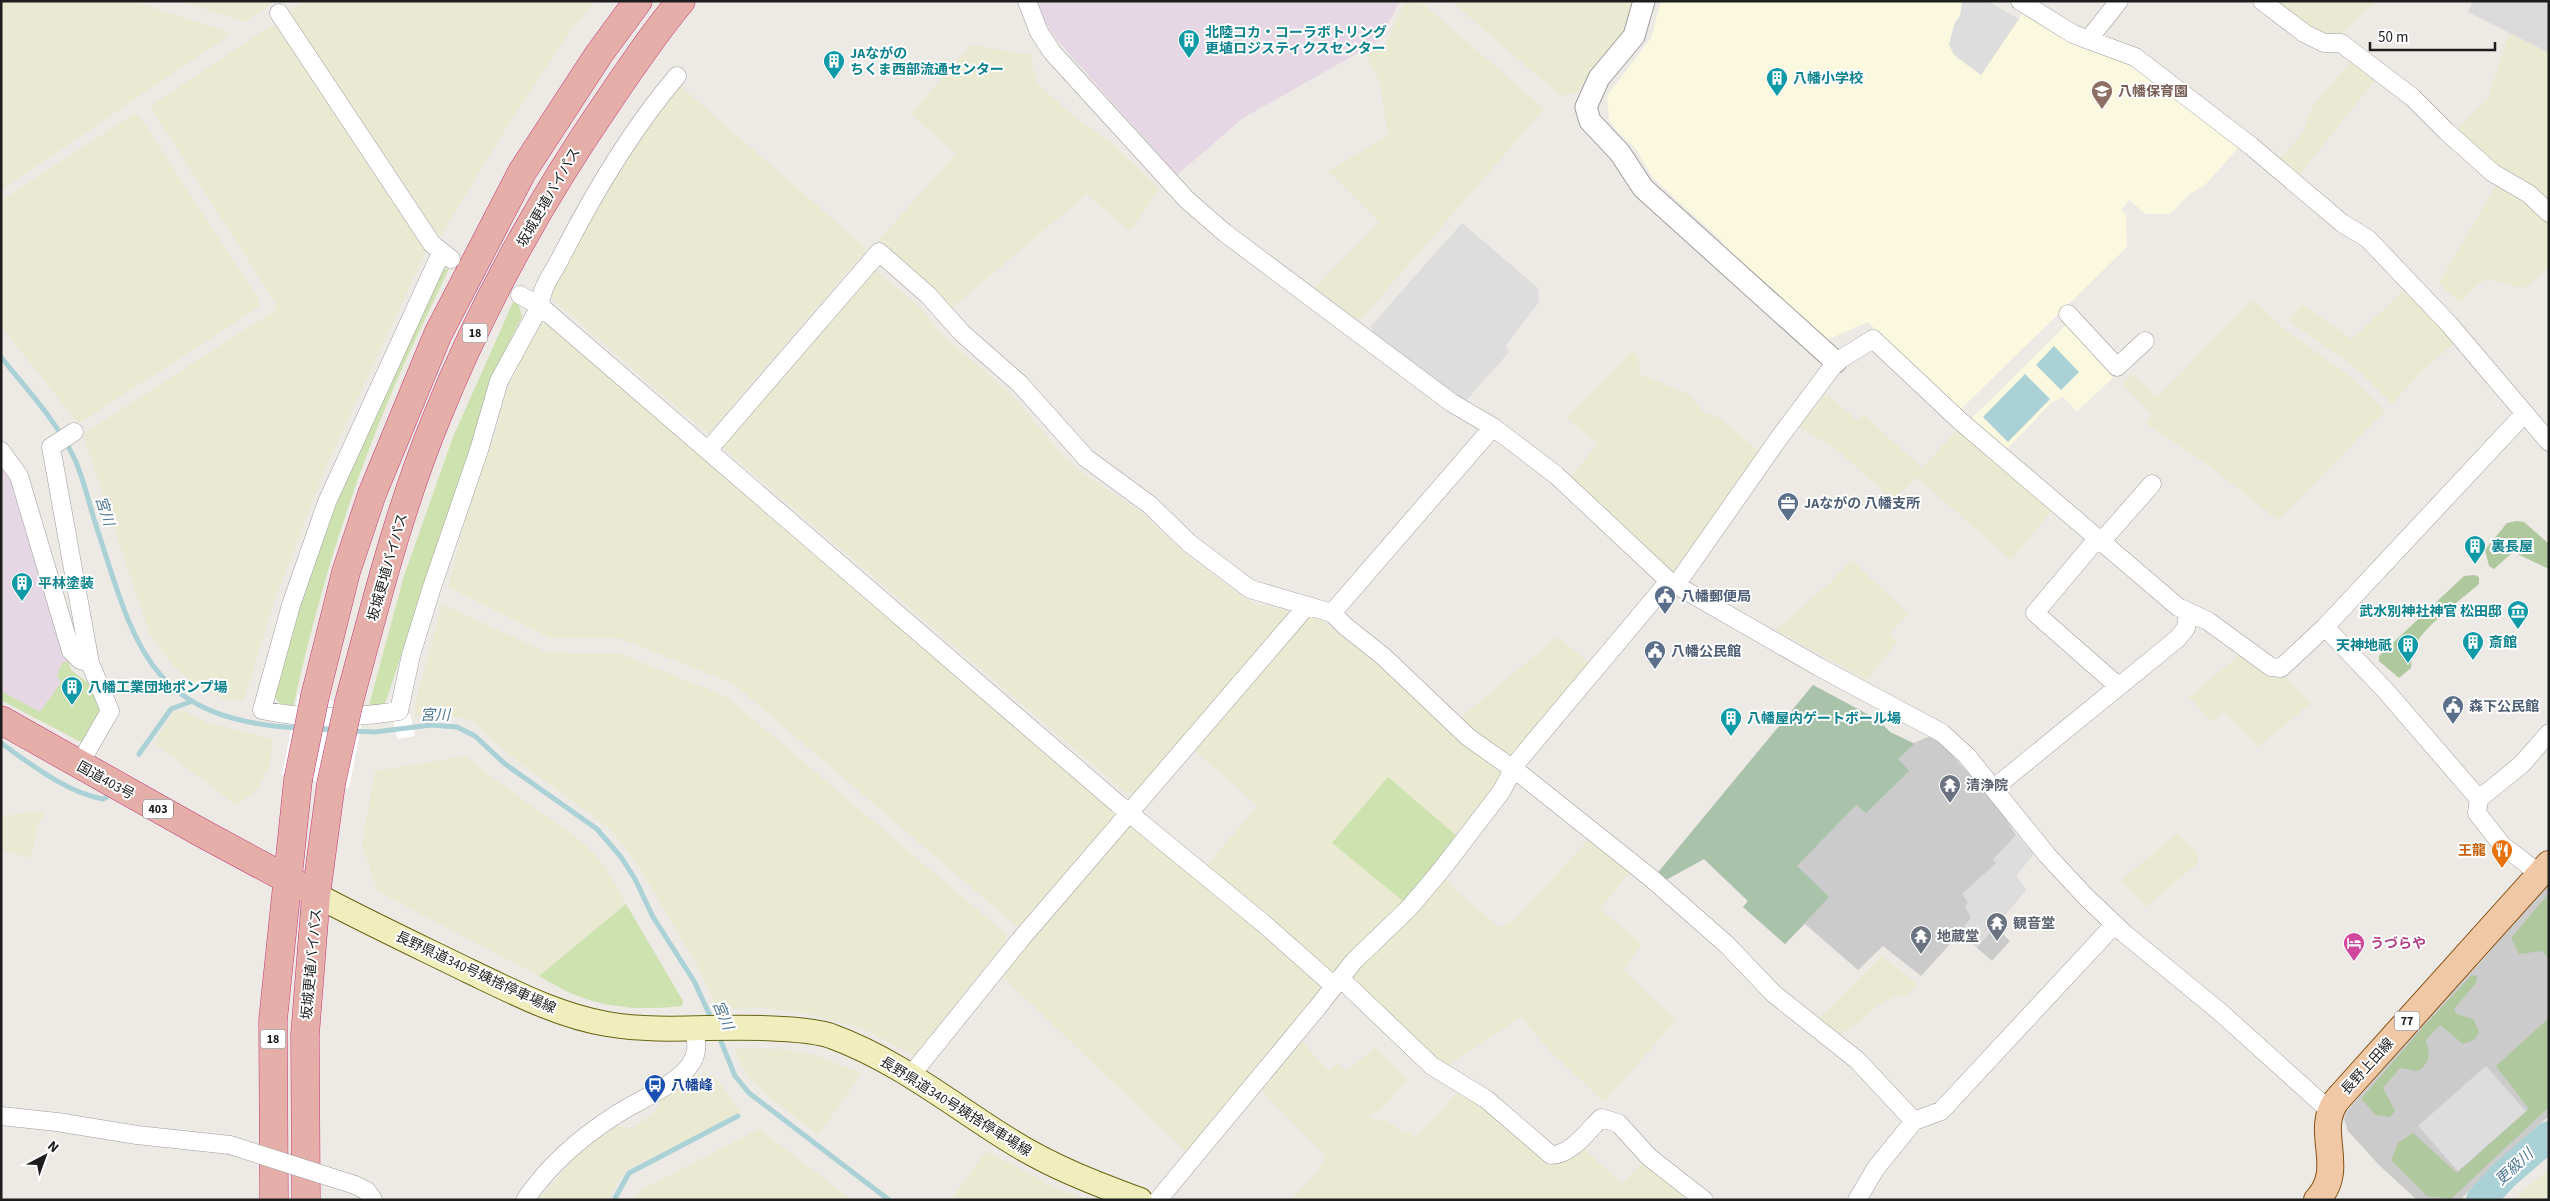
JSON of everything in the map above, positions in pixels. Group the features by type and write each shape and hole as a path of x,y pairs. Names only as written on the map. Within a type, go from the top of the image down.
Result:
{"highway":[{"name":"18","path":"274,1200 273,1020 298,780 315,696 346,572 372,494 438,334 522,172 599,54 638,1"},
{"name":"坂城更埴バイパス","path":"306,1200 305,1035 316,895 331,784 349,702 384,573 409,493 437,417 501,278 582,139 630,69 681,1"},
{"name":"国道403号","path":"1,720 316,895"}],"main road":[{"name":"長野上田線","path":"2330,1110 2360,1074 2545,869"},
{"name":"長野県道340号姨捨停車場線","path":"316,895 425,950 559,1011 616,1025 645,1029 778,1028 828,1035 855,1046 911,1075 1010,1141 1050,1163 1092,1183 1140,1200"},
{"path":"2317,1200 2324,1191 2331,1175 2328,1125 2330,1110"}],"street":[{"path":"1027,1 1039,32 1052,52 1187,200 1224,232 1452,403 1493,427 1556,475 1673,583 1942,733 1967,756 2047,855 2114,924 2219,1011 2330,1110"},
{"path":"1644,1 1634,36 1599,78 1586,107 1590,121 1620,153 1643,188 1836,362"},
{"path":"2020,1 2088,40 2135,57 2251,146 2342,223 2368,239 2450,324 2549,442"},
{"path":"2088,40 2119,1"},
{"path":"2262,1 2304,33 2324,43 2341,43 2412,97 2446,131 2493,173 2529,194 2549,213"},
{"path":"279,12 432,244 446,256 327,502 290,605 262,710 292,717 371,715 399,711 411,655 479,450 499,381 540,306 541,292 581,217 655,101 677,76"},
{"path":"709,449 879,252 928,294 962,333 1020,384 1086,458 1150,506 1189,543 1250,589 1306,607 1332,613 1384,658 1468,737 1658,885 1726,944 1774,994 1857,1060 1914,1121"},
{"path":"520,294 540,306 709,449 1129,812 1337,981 1432,1066 1486,1099 1551,1155 1560,1155 1573,1146 1601,1118 1618,1123 1649,1156 1704,1200"},
{"path":"2068,314 2117,367 2145,341"},
{"path":"1158,1200 1317,1008 1337,981 1416,899 1501,792 1518,761 1673,583 1836,362 1873,339 1959,420 2178,607 2208,620 2270,668 2281,668 2325,627 2525,413"},
{"path":"1332,613 1493,427"},
{"path":"74,432 51,447 90,663 110,712 79,765"},
{"path":"1,452 19,476 71,651 80,660 90,663"},
{"path":"2118,686 2035,613 2099,540 2152,484"},
{"path":"911,1075 1020,940 1306,607"},
{"path":"1994,788 2177,638 2186,628 2188,612"},
{"path":"2325,627 2385,690 2479,799"},
{"path":"2545,869 2502,844 2477,813 2479,799 2522,764 2549,733"},
{"path":"1857,1200 1876,1168 1914,1121 1941,1111 2114,924"},
{"path":"525,1200 534,1187 566,1152 613,1116 681,1076 691,1064 697,1052 700,1028"},
{"path":"1,1116 56,1122 137,1136 230,1145 355,1185 367,1191 373,1200"}],"shaded area":[{"path":"1037,1 1400,1 1379,41 1243,118 1177,175 1056,39 1042,17"},
{"path":"1661,1 1988,1 2019,19 2023,13 2077,46 2134,67 2238,148 2205,185 2191,193 2170,214 2146,214 2129,200 2121,210 2126,215 2127,247 1961,409 1955,408 1868,322 1827,340 1719,245 1722,241 1653,178 1636,149 1616,130 1609,120 1607,96 1651,38"},
{"path":"1962,1 1988,1 2019,19 1981,75 1954,55 1949,44 1955,22 1960,16"},
{"path":"2473,1 2549,1 2549,53 2468,12"},
{"path":"1462,223 1538,288 1539,302 1506,345 1509,352 1465,402 1373,334 1371,326"},
{"path":"2067,324 2113,378 2077,411 2063,397 2051,403 2004,452 1968,422"},
{"path":"1,464 12,480 71,670 93,687 81,742 1,700"},
{"path":"1813,685 1878,720 1890,732 1914,743 1928,737 1937,739 1995,802 2016,835 2033,854 2016,876 2026,890 1995,927 2010,941 1992,961 1960,933 1921,976 1883,946 1858,970 1805,924 1785,944 1743,907 1748,901 1704,859 1664,881 1656,875"},
{"path":"2016,835 2033,854 2016,876 2026,890 1977,948 1960,932 1971,918 1965,907 1968,902 1962,894 1996,863 1993,859"},
{"path":"2549,882 2549,1116 2494,1165 2460,1200 2417,1200 2379,1165 2348,1131 2344,1119 2346,1112 2420,1026 2479,964"},
{"path":"2486,1066 2526,1111 2458,1171 2418,1126"}],"green space":[{"path":"1,1 132,1 226,31 228,36 1,190"},
{"path":"181,1 276,1 245,22"},
{"path":"307,1 595,1 571,30 502,135 440,237 430,227 289,20 291,11"},
{"path":"1406,1 1420,1 1544,109 1362,318 1356,319 1315,288 1379,222 1328,171 1388,136 1380,83 1366,55 1384,46"},
{"path":"1451,1 1634,1 1627,31 1591,73 1579,92 1561,96"},
{"path":"2269,1 2376,1 2339,37 2325,38"},
{"path":"276,25 280,27 427,249 325,469 274,602 244,700 226,700 188,679 170,662 150,634 84,438 85,433 274,311 276,304 151,108 153,104 271,26"},
{"path":"2509,33 2549,53 2549,207 2495,169 2458,135 2458,128 2488,99"},
{"path":"971,45 1032,55 1033,70 1038,84 1073,116 1113,144 1159,189 1133,228 1128,230 1087,194 948,311 931,288 876,243 956,154 911,114"},
{"path":"2354,58 2378,76 2298,177 2278,160 2302,134 2313,105"},
{"path":"679,85 867,249 708,434 550,297 588,221 627,156"},
{"path":"135,113 140,117 259,300 259,307 81,422 77,422 1,326 1,201"},
{"path":"2498,182 2529,202 2549,221 2549,267 2528,286 2521,288 2489,279 2477,284 2460,303 2439,283"},
{"path":"449,268 396,383 346,513 322,590 293,708 281,705 274,696 298,608 334,505 443,270"},
{"path":"873,268 922,309 940,333 1013,396 1065,458 1083,473 1142,513 1181,550 1240,595 1258,605 1287,610 1288,616 1135,794 1126,793 720,445"},
{"path":"2404,290 2455,342 2422,371 2392,404 2356,368 2289,321 2302,304 2352,339"},
{"path":"514,300 519,305 522,317 489,382 478,423 386,701 380,706 368,709 404,576 453,437"},
{"path":"2253,300 2285,330 2347,374 2385,411 2278,520 2211,467 2146,423 2152,415 2123,384 2131,373 2157,397 2183,372 2203,348"},
{"path":"540,322 553,327 1112,806 1114,818 1020,929 734,684 619,638 550,638 448,587 468,510 496,432 505,394"},
{"path":"1633,350 1639,359 1640,374 1688,394 1705,413 1720,418 1760,452 1675,572 1671,571 1571,477 1598,443 1566,418"},
{"path":"1826,394 1858,421 1864,415 1922,468 1957,430 2052,510 2011,560 1917,477 1893,500 1836,449 1798,427"},
{"path":"2524,522 2549,544 2549,569 2513,552 2494,569 2489,566 2485,550 2507,523"},
{"path":"1851,560 1909,614 1889,634 1897,642 1867,680 1776,630 1831,582"},
{"path":"2474,575 2479,577 2479,584 2431,625 2416,643 2411,654 2411,668 2399,678 2379,661 2379,656 2464,576"},
{"path":"442,604 543,651 618,653 727,697 1007,935 1005,942 914,1056 868,1031 804,1013 761,1008 718,1009 698,967 640,868 610,829 506,752 473,722 458,717 415,716 415,704"},
{"path":"1305,615 1323,621 1381,666 1463,744 1502,773 1495,787 1458,837 1388,777 1332,843 1403,901 1334,971 1329,972 1206,866 1258,806 1192,748"},
{"path":"1557,637 1591,664 1508,760 1458,720"},
{"path":"2242,653 2282,674 2311,703 2258,747 2224,711 2212,722 2189,697"},
{"path":"68,661 71,670 93,687 101,709 97,723 81,742 1,700 1,691 40,712 61,682 57,676 62,663"},
{"path":"1813,685 1878,720 1890,732 1914,744 1898,759 1909,771 1866,813 1856,805 1797,866 1829,897 1785,944 1743,907 1748,901 1704,859 1664,881 1656,875"},
{"path":"182,710 208,723 273,739 270,763 258,789 236,805 154,743 173,713"},
{"path":"466,756 490,776 584,843 604,865 626,904 539,976 377,891 362,843 375,771"},
{"path":"1388,777 1458,837 1425,879 1403,901 1332,843"},
{"path":"28,812 45,812 37,827 31,858 1,850 1,817"},
{"path":"1135,821 1321,983 1321,991 1187,1153 1000,974 1127,822"},
{"path":"2178,833 2197,853 2198,863 2146,907 2121,880"},
{"path":"1590,838 1630,871 1600,909 1642,944 1623,970 1676,1020 1604,1102 1550,1051 1521,1017 1445,1067 1350,978 1445,876 1456,891 1500,928 1516,918"},
{"path":"2549,893 2549,959 2542,951 2519,954 2511,938"},
{"path":"626,904 683,1001 682,1006 643,1008 603,1004 573,994 539,976"},
{"path":"1882,956 1917,984 1907,995 1895,996 1875,1007 1861,1021 1839,1035 1818,1020"},
{"path":"2472,975 2477,976 2476,983 2454,1009 2457,1014 2473,1019 2479,1032 2474,1040 2463,1044 2440,1025 2426,1040 2429,1054 2422,1068 2418,1071 2400,1068 2383,1088 2395,1111 2390,1117 2376,1115 2361,1099 2423,1027"},
{"path":"2549,1018 2549,1107 2451,1199 2427,1196 2391,1160 2398,1143 2413,1133 2457,1173 2529,1109 2496,1066"},
{"path":"1300,1039 1328,1071 1338,1063 1346,1071 1376,1047 1408,1080 1380,1110 1369,1116 1375,1120 1385,1120 1401,1131 1409,1132 1415,1138 1460,1090 1484,1105 1550,1162 1559,1166 1581,1146 1622,1184 1645,1160 1686,1193 1680,1200 1291,1200 1319,1170 1326,1156 1260,1089"},
{"path":"735,1048 785,1049 814,1055 861,1073 819,1135 765,1094 748,1076 739,1061"},
{"path":"705,1073 715,1077 741,1111 628,1169 618,1181 609,1200 538,1200 581,1151 615,1126 633,1128 655,1112 662,1098"},
{"path":"759,1129 852,1200 634,1200 639,1191"},
{"path":"986,1151 1058,1189 1087,1200 951,1200"},
{"path":"2549,1169 2549,1200 2515,1200 2520,1194"}],"water":[{"path":"2054,346 2079,372 2061,390 2036,365"},
{"path":"2025,374 2050,399 2008,442 1983,417"}],"pier":[{"path":"298,694 365,707 349,788 282,775"},
{"path":"410,714 415,736 397,739 393,718"}],"waterway":[{"name":"宮川","path":"1,357 51,420 69,447 83,482 121,602 136,637 154,667 177,691 208,709 248,722 300,728"},
{"path":"139,754 171,709 190,702"},
{"name":"宮川","path":"351,731 375,732 431,725 457,727 475,736 505,764 597,829 621,857 635,879 653,917 694,981 713,1022"},
{"name":"宮川","path":"316,729 335,730"},
{"path":"1,743 37,769 63,784 89,795 103,799 107,797"},
{"name":"宮川","path":"718,1034 735,1076 749,1093 889,1200"},
{"path":"614,1200 629,1173 738,1116"},
{"name":"更級川","path":"2481,1200 2503,1176 2549,1136"}],"place":[{"name":"北陸コカ・コーラボトリング 更埴ロジスティクスセンター","path":"1189,59"},
{"name":"JAながの ちくま西部流通センター","path":"834,80"},
{"name":"八幡小学校","path":"1777,97"},
{"name":"八幡保育園","path":"2102,110"},
{"name":"JAながの 八幡支所","path":"1788,522"},
{"name":"裏長屋","path":"2475,565"},
{"name":"平林塗装","path":"22,602"},
{"name":"八幡郵便局","path":"1665,615"},
{"name":"武水別神社神官 松田邸","path":"2518,630"},
{"name":"斎館","path":"2473,661"},
{"name":"天神地祇","path":"2408,664"},
{"name":"八幡公民館","path":"1655,670"},
{"name":"八幡工業団地ポンプ場","path":"72,706"},
{"name":"森下公民館","path":"2453,725"},
{"name":"八幡屋内ゲートボール場","path":"1731,737"},
{"name":"清浄院","path":"1950,804"},
{"name":"王龍","path":"2502,869"},
{"name":"観音堂","path":"1997,942"},
{"name":"地蔵堂","path":"1921,955"},
{"name":"うづらや","path":"2354,962"},
{"name":"八幡峰","path":"655,1104"}]}
